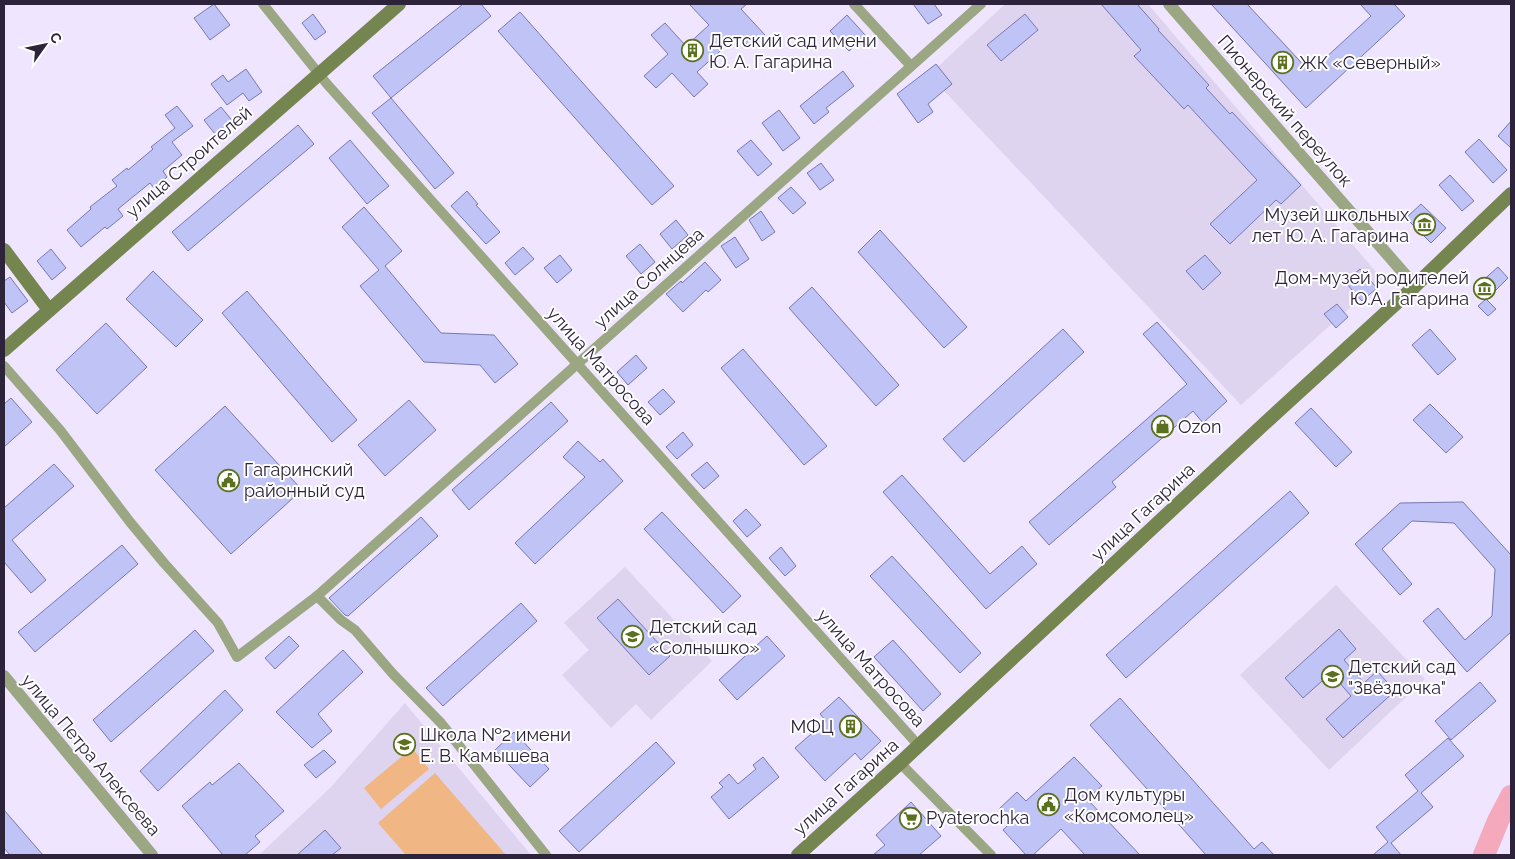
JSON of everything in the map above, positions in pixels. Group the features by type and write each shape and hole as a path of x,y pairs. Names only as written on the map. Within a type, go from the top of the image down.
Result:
{"main road":[{"name":"улица Строителей","path":"4,350 399,4"},
{"name":"улица Гагарина","path":"798,855 919,746 1271,418 1416,286 1511,194"},
{"path":"4,250 49,310"}],"street":[{"name":"улица Матросова","path":"263,4 318,74 919,746"},
{"path":"854,4 911,66"},
{"name":"улица Солнцева","path":"4,366 60,430 142,536 218,623 238,657 317,596 981,4"},
{"name":"Пионерский переулок","path":"1168,4 1416,286"},
{"path":"317,596 354,630 393,674 441,722 546,855"},
{"name":"улица Петра Алексеева","path":"4,676 152,855"},
{"path":"900,763 991,855"}],"shaded area":[{"path":"1005,4 1148,4 1382,279 1241,405 929,75"},
{"name":"Детский сад «Солнышко»","path":"625,567 712,661 651,720 636,704 611,728 562,675 589,650 564,623"},
{"name":"Детский сад \"Звёздочка\"","path":"1336,585 1425,679 1329,770 1240,675"},
{"name":"Школа №2 имени Е. В. Камышева","path":"405,703 531,855 259,855 330,788"},
{"path":"412,748 429,769 381,809 364,788"},
{"path":"435,773 506,855 406,855 378,823"}],"building":[{"path":"214,4 230,25 210,40 194,18"},
{"path":"463,4 481,4 491,16 391,98 373,76"},
{"name":"Детский сад имени Ю. А. Гагарина","path":"689,4 747,4 741,9 765,35 751,48 738,35 697,72 708,84 694,97 672,73 656,88 644,76 668,54 651,35 665,23 686,46 709,25"},
{"path":"913,4 934,4 942,15 928,24"},
{"path":"1101,4 1137,4 1158,30 1209,85 1206,88 1230,114 1232,112 1301,185 1281,204 1276,200 1230,244 1210,224 1257,180 1188,105 1184,109 1134,56 1141,50"},
{"name":"ЖК «Северный»","path":"1211,4 1247,4 1310,72 1371,16 1360,4 1394,4 1405,16 1306,108"},
{"path":"520,12 674,186 652,205 498,31"},
{"path":"313,14 326,32 315,40 302,23"},
{"path":"1025,14 1038,30 1001,61 987,45"},
{"path":"847,15 866,36 849,51 830,31"},
{"path":"936,64 952,84 928,104 933,112 918,123 897,94"},
{"path":"246,69 262,92 249,101 243,93 227,105 211,84 223,75 228,82"},
{"path":"843,71 854,86 826,108 829,112 814,124 800,106"},
{"path":"391,98 454,173 435,189 372,113"},
{"path":"177,106 193,126 172,142 182,155 163,171 167,177 154,188 150,183 118,209 123,216 107,229 105,227 81,247 67,230 91,209 90,207 117,186 112,180 127,168 128,170 153,149 151,147 175,128 165,115"},
{"path":"221,107 235,124 218,138 204,120"},
{"path":"779,110 800,138 783,151 762,123"},
{"path":"1511,121 1511,148 1498,136"},
{"path":"298,125 314,144 188,251 172,232"},
{"path":"1479,139 1507,170 1493,183 1465,152"},
{"path":"350,140 389,186 367,204 329,158"},
{"path":"751,140 772,164 758,176 737,151"},
{"path":"821,163 834,180 820,190 807,173"},
{"path":"1450,175 1474,201 1462,211 1439,185"},
{"path":"791,187 806,203 793,214 778,198"},
{"path":"467,191 478,204 476,205 500,232 486,244 451,206"},
{"path":"1421,204 1446,228 1431,243 1406,218"},
{"path":"364,207 402,251 385,266 441,333 494,335 518,364 495,383 480,365 424,362 360,286 379,270 342,227"},
{"path":"761,211 775,232 762,241 749,220"},
{"path":"676,220 688,235 672,249 660,234"},
{"path":"880,230 967,327 944,348 858,252"},
{"path":"735,237 749,259 736,268 721,246"},
{"path":"640,244 655,262 641,274 626,256"},
{"path":"523,247 534,259 515,275 505,263"},
{"path":"51,249 66,268 52,280 37,261"},
{"path":"560,255 572,270 557,283 544,268"},
{"path":"1205,255 1221,273 1203,290 1186,271"},
{"path":"705,262 721,280 708,292 706,290 683,312 666,294 681,281 682,283"},
{"path":"1498,267 1508,278 1491,295 1480,283"},
{"path":"1360,269 1377,288 1362,301 1345,282"},
{"path":"153,271 203,320 176,347 126,299"},
{"path":"10,277 28,301 12,313 4,302 4,281"},
{"path":"812,287 899,385 876,406 789,308"},
{"path":"247,291 357,420 332,442 222,313"},
{"path":"1486,299 1496,309 1488,316 1478,306"},
{"path":"1337,304 1348,317 1336,328 1324,314"},
{"path":"1157,322 1227,401 1203,423 1193,411 1112,482 1116,487 1049,545 1029,522 1187,384 1143,334"},
{"path":"106,323 147,367 97,414 56,370"},
{"path":"1063,329 1084,352 964,462 943,439"},
{"path":"1430,329 1456,359 1438,375 1412,345"},
{"path":"743,349 827,446 804,465 721,368"},
{"path":"636,355 647,368 628,385 617,372"},
{"path":"663,389 675,402 660,415 648,402"},
{"path":"11,398 32,422 4,447 4,404"},
{"path":"409,400 436,430 385,476 358,445"},
{"path":"551,402 568,421 469,510 452,490"},
{"path":"1430,404 1463,437 1446,453 1413,420"},
{"name":"Гагаринский районный суд","path":"225,406 302,490 231,554 155,470"},
{"path":"1311,408 1352,452 1336,467 1295,423"},
{"path":"683,432 693,445 677,459 666,447"},
{"path":"578,441 600,462 603,459 623,481 535,564 515,543 585,477 563,457"},
{"path":"707,462 719,476 704,489 691,475"},
{"path":"54,464 74,486 12,540 46,580 31,593 4,562 4,508"},
{"path":"902,475 990,574 1022,546 1037,564 986,609 883,492"},
{"path":"1290,491 1309,513 1126,678 1106,655"},
{"path":"1463,502 1511,555 1511,632 1467,672 1423,621 1438,608 1465,640 1492,616 1495,569 1454,523 1412,521 1382,549 1412,584 1400,595 1355,544 1400,503"},
{"path":"746,509 761,525 747,537 733,521"},
{"path":"662,512 741,596 723,613 644,529"},
{"path":"421,517 438,536 348,616 345,615 329,598"},
{"path":"122,545 138,564 35,652 18,632"},
{"path":"781,547 796,566 785,576 769,558"},
{"path":"892,556 981,653 960,673 870,576"},
{"path":"618,599 670,656 649,675 597,618"},
{"path":"521,603 537,621 443,706 426,688"},
{"path":"1339,629 1356,649 1344,660 1364,683 1377,671 1395,691 1343,738 1326,719 1351,696 1331,673 1303,698 1285,678"},
{"path":"195,630 214,651 111,742 93,720"},
{"path":"289,636 299,646 275,669 265,658"},
{"path":"767,636 785,656 737,700 719,680"},
{"path":"893,640 941,694 923,711 874,657"},
{"path":"343,650 363,672 318,714 332,731 312,748 276,712"},
{"path":"1480,682 1496,701 1451,740 1435,721"},
{"path":"225,690 243,710 158,791 140,771"},
{"path":"839,697 881,741 861,760 855,753 825,781 795,748 826,721 820,714"},
{"path":"1120,698 1254,849 1262,842 1274,855 1206,855 1090,725"},
{"path":"514,732 549,769 530,787 495,750"},
{"path":"1448,738 1464,756 1421,793 1433,807 1391,843 1401,855 1373,855 1388,842 1376,827 1418,791 1405,775"},
{"path":"656,742 675,763 579,852 559,831"},
{"path":"324,750 336,762 316,778 304,765"},
{"path":"763,757 779,777 729,819 711,797 723,787 719,783 729,774 738,784 756,769 753,765"},
{"name":"Дом культуры «Комсомолец»","path":"1074,757 1102,786 1087,799 1140,855 1085,855 1061,829 1033,855 1026,855 1003,830 1011,822 999,809 1017,792 1026,801"},
{"path":"239,763 284,811 255,836 260,842 245,855 223,855 182,806 210,782 212,785"},
{"name":"Pyaterochka","path":"911,802 941,836 919,855 873,855 885,845 876,835"},
{"path":"4,810 43,855 10,855 4,848"},
{"path":"325,830 341,848 332,855 297,855"}],"waterway":[{"path":"1484,855 1511,796"}],"place":[{"name":"Детский сад имени Ю. А. Гагарина","path":"693,51"},
{"name":"ЖК «Северный»","path":"1283,63"},
{"name":"Музей школьных лет Ю. А. Гагарина","path":"1425,225"},
{"name":"Дом-музей родителей Ю.А. Гагарина","path":"1485,288"},
{"name":"Ozon","path":"1162,427"},
{"name":"Гагаринский районный суд","path":"228,480"},
{"name":"Детский сад «Солнышко»","path":"633,637"},
{"name":"Детский сад \"Звёздочка\"","path":"1332,677"},
{"name":"МФЦ","path":"850,727"},
{"name":"Школа №2 имени Е. В. Камышева","path":"404,745"},
{"name":"Дом культуры «Комсомолец»","path":"1048,805"},
{"name":"Pyaterochka","path":"910,818"}]}
